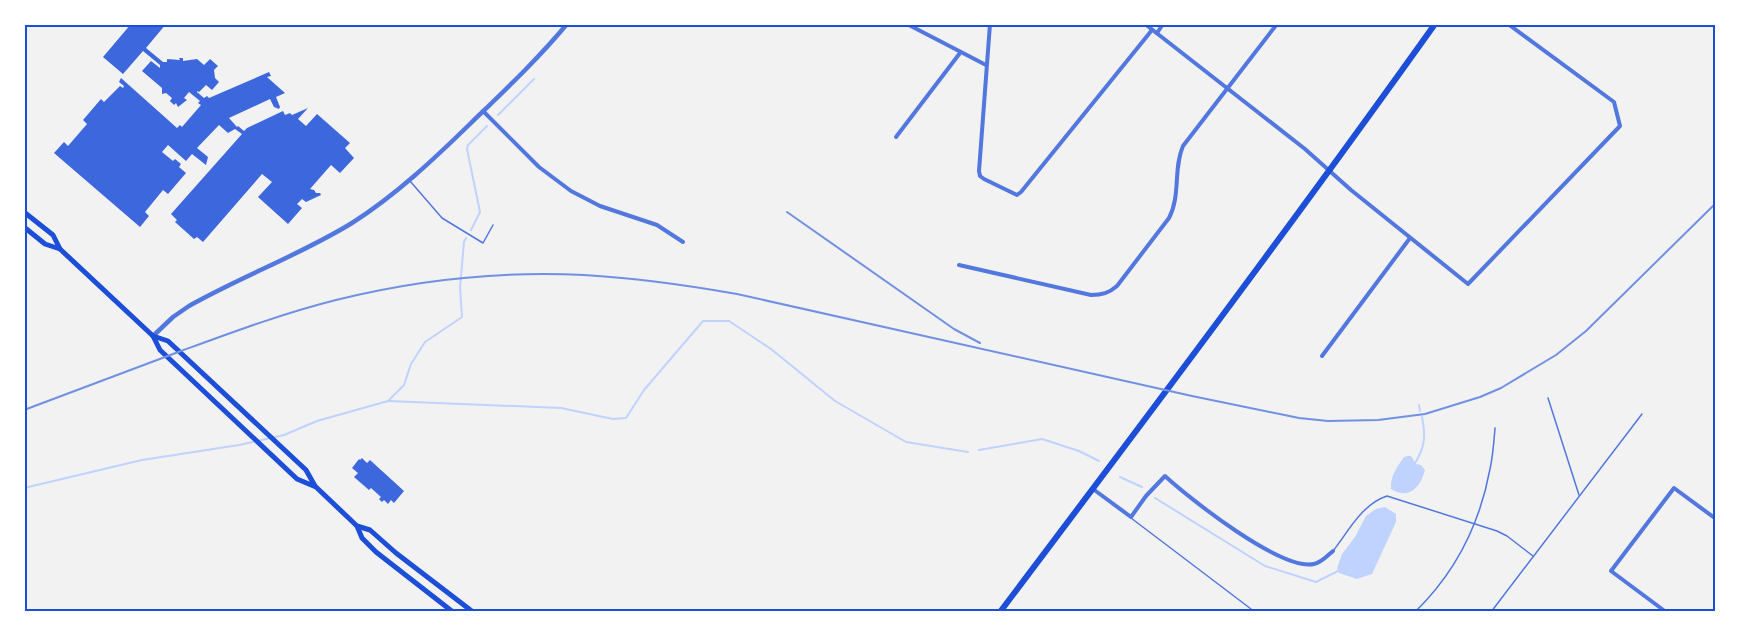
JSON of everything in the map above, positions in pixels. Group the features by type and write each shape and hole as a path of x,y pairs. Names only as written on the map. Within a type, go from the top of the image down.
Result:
{"highway":[{"path":"1000,612 1216,326 1435,24"}],"main road":[{"path":"24,212 53,235 60,249 153,336 162,352 297,479 316,487"},
{"path":"24,227 45,244 60,249"},
{"path":"153,336 169,342 306,470 316,487 357,526 362,538 376,552 453,612"},
{"path":"357,526 370,530 473,612"}],"street":[{"path":"153,336 183,309 333,234 371,210 410,180 483,111 534,61 567,24"},
{"path":"907,24 986,66"},
{"path":"990,24 979,171 980,176 1017,195 1022,192 1152,30"},
{"path":"1145,24 1305,149 1468,284 1620,126 1614,102 1508,24"},
{"path":"1157,33 1164,24"},
{"path":"959,265 1091,295 1110,292 1169,218 1174,208 1178,157 1183,146 1277,24"},
{"path":"896,137 960,53"},
{"path":"483,111 538,167 571,191 600,206 657,225 683,242"},
{"path":"1322,356 1410,238"},
{"path":"1093,489 1131,518 1146,496 1166,476 1246,539 1277,554 1305,565 1315,564 1333,551"},
{"path":"1666,612 1611,571 1674,488 1716,519"}],"lane":[{"path":"410,180 442,218 483,243 493,225"},
{"path":"1548,398 1579,496"},
{"path":"1491,612 1642,414"},
{"path":"1415,612 1444,578 1463,550 1475,525 1490,470 1495,428"},
{"path":"1333,551 1365,509 1377,499 1387,496 1497,531 1534,556"},
{"path":"1131,518 1255,612"}],"water":[{"path":"1411,456 1416,464 1421,465 1425,470 1417,487 1408,493 1397,492 1391,489 1393,476 1404,457"},
{"path":"1385,507 1396,514 1396,522 1372,574 1357,579 1339,573 1337,568 1342,554 1355,537 1366,516 1376,509"}],"building":[{"path":"131,24 166,24 146,48 163,62 167,62 167,59 180,60 179,58 183,58 183,61 197,59 204,65 210,59 218,66 214,70 215,78 219,82 212,90 206,85 199,92 197,91 204,98 207,96 209,98 269,72 271,76 267,77 285,93 276,97 279,109 274,107 270,99 229,118 237,127 244,131 283,111 285,115 290,113 292,115 308,108 298,119 306,126 317,114 350,143 345,148 354,158 340,173 331,165 310,189 321,195 306,202 302,199 297,204 302,208 288,224 258,197 272,182 262,174 203,242 197,237 194,239 175,222 177,220 171,214 242,134 235,129 228,133 219,125 197,148 208,157 206,165 192,154 186,161 168,145 162,152 181,164 179,167 186,173 168,194 163,190 145,212 149,216 140,227 54,153 64,142 68,146 87,124 83,120 101,99 104,102 120,86 123,88 124,86 119,82 121,78 177,128 180,125 182,127 201,105 198,103 200,101 189,92 184,98 187,100 178,107 176,103 174,105 170,101 172,98 166,93 162,94 162,88 142,71 151,61 160,68 160,65 143,51 123,74 103,57"},
{"path":"362,458 367,463 370,460 404,491 394,503 391,500 388,504 384,500 382,502 379,499 381,497 371,488 369,490 354,477 358,473 352,468"}],"waterway":[{"path":"498,115 534,79"},
{"path":"471,230 480,212 467,149 468,145 487,126"},
{"path":"388,401 404,385 411,364 425,342 462,317 460,288 466,238"},
{"path":"24,488 142,460 239,445 284,435 317,421 388,401 561,408 613,419 626,418 644,390 703,321 729,321 771,349 835,401 906,442 968,452"},
{"path":"1419,405 1420,411"},
{"path":"1414,465 1424,442 1422,417"},
{"path":"979,450 1042,439 1079,451 1099,461"},
{"path":"1120,477 1142,487"},
{"path":"1155,498 1265,566 1316,582 1340,570"}],"railway":[{"path":"24,410 239,330 336,300 397,287 459,278 553,274 641,280 737,294 1299,418 1328,421 1378,420 1425,414 1480,397 1501,388 1556,355 1586,331 1716,203"},
{"path":"787,212 954,329 980,343"}]}
